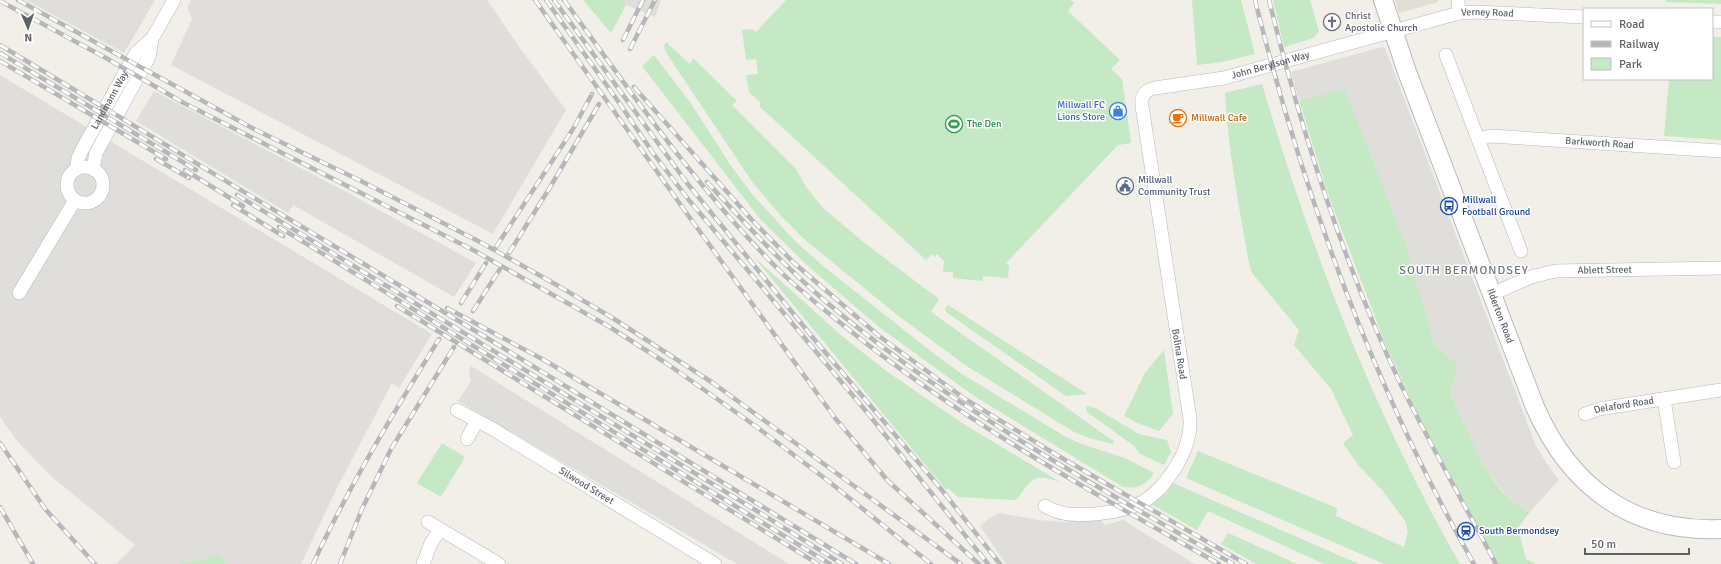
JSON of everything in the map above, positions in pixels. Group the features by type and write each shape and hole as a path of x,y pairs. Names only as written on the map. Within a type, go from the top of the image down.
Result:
{"street":[{"name":"Landmann Way","path":"75,200 68,193 66,187 78,158 136,53 152,39 174,0"},
{"name":"Ilderton Road","path":"1383,0 1393,31 1540,419 1556,446 1580,478 1601,496 1625,510 1643,518 1684,529 1721,529"},
{"name":"Verney Road","path":"1393,31 1459,7 1476,12 1583,17"},
{"name":"John Berylson Way","path":"1147,91 1155,88 1224,78 1393,31"},
{"name":"Landmann Way","path":"94,169 96,153 149,58 152,39"},
{"path":"1446,55 1521,251"},
{"name":"Bolina Road","path":"1045,506 1062,514 1084,515 1117,511 1146,500 1157,493 1168,480 1180,459 1189,436 1190,419 1142,106 1143,96 1147,91"},
{"name":"Barkworth Road","path":"1478,139 1491,136 1721,151"},
{"path":"19,292 75,200 86,203 93,201 102,191 103,183 101,177 94,169 83,166 73,172"},
{"name":"Ablett Street","path":"1492,294 1531,277 1555,271 1721,268"},
{"name":"Delaford Road","path":"1585,414 1598,409 1721,390"},
{"name":"Delaford Road","path":"1664,399 1674,462"},
{"name":"Silwood Street","path":"457,410 715,564"},
{"path":"467,439 477,421"},
{"path":"428,522 499,564"},
{"path":"423,564 431,543 440,530"}],"shaded area":[{"path":"26,0 155,0 124,53"},
{"path":"191,0 487,0 566,110 493,234 171,65 192,19 187,7"},
{"path":"623,0 661,0 655,17 626,5"},
{"path":"1395,0 1439,0 1438,2 1399,13"},
{"path":"1382,47 1385,48 1536,446 1559,480 1529,513 1503,492 1483,464 1450,394 1458,364 1435,346 1407,247 1345,89 1299,100 1291,72"},
{"path":"0,75 432,334 399,388 392,383 336,490 301,564 116,564 135,545 52,477 18,442 0,417"},
{"path":"154,91 350,194 476,263 454,297 293,205 288,213 136,121"},
{"path":"471,366 789,564 737,564 458,401 471,381 469,373"},
{"path":"999,513 1039,520 1064,522 1098,517 1105,525 1123,520 1195,564 1006,564 980,526 989,518"}],"green space":[{"path":"583,0 623,0 626,5 611,33"},
{"name":"The Den","path":"786,0 1071,0 1074,3 1068,11 1120,60 1111,69 1122,79 1131,143 1118,145 1006,263 1009,266 1008,278 983,276 983,281 953,278 953,272 943,272 944,261 937,254 935,257 932,254 926,260 759,106 761,103 749,92 746,75 758,74 756,59 746,60 742,30 752,29 756,32"},
{"path":"1192,0 1241,0 1255,54 1222,62 1197,65"},
{"path":"1273,0 1310,0 1319,31 1314,38 1284,47"},
{"path":"1666,0 1721,0 1721,4 1666,2"},
{"path":"1713,37 1721,37 1721,140 1664,136 1669,80 1713,80"},
{"path":"666,42 690,64 693,58 737,101 732,105 796,169 806,187 823,208 862,241 939,299 931,312 1114,441 1113,444 1089,438 1074,432 965,365 896,314 804,239 781,216 753,183 665,51 664,46"},
{"path":"654,55 692,105 731,166 752,194 796,242 823,266 933,353 962,374 1066,437 1079,443 1125,458 1154,473 1148,481 1137,487 1123,487 974,396 879,327 808,266 761,220 642,66"},
{"path":"1262,84 1302,208 1347,330 1372,390 1400,449 1460,564 1384,564 1186,478 1198,451 1337,508 1336,516 1404,547 1408,531 1405,521 1382,490 1358,465 1343,443 1353,435 1331,389 1294,345 1299,330 1252,273 1234,178 1226,114 1225,93"},
{"path":"1345,89 1407,247 1435,346 1458,364 1450,394 1483,464 1502,492 1529,513 1518,528 1526,559 1536,564 1498,564 1417,412 1385,343 1328,194 1299,100"},
{"path":"754,257 842,336 885,370 962,423 1060,482 1047,478 1034,479 1018,498 1013,500 958,497 948,488 946,490"},
{"path":"948,305 1087,394 1066,396 946,312 945,308"},
{"path":"1164,350 1173,414 1159,431 1137,423 1124,416 1145,373"},
{"path":"1089,406 1097,409 1139,434 1167,440 1171,452 1164,465 1140,454 1134,446 1087,412 1086,407"},
{"path":"442,443 465,457 441,497 417,483"},
{"path":"1173,483 1359,564 1324,564 1208,511 1197,530 1151,504 1166,493"},
{"path":"1228,533 1297,564 1256,564 1221,544"},
{"path":"218,555 222,557 225,564 176,564 182,562 194,562"}],"railway":[{"path":"18,0 254,129 361,181 480,242 611,317 713,383 961,564"},
{"path":"535,0 835,418 888,481 979,564"},
{"path":"546,0 653,153 688,199 870,416 988,564"},
{"path":"554,0 687,183 814,339 941,489 1000,564"},
{"path":"564,0 668,142 696,177 753,244 799,289 891,363 982,425 1123,510 1219,564"},
{"path":"623,40 643,0"},
{"path":"630,49 655,0"},
{"path":"1255,0 1274,74 1296,146 1319,219 1345,290 1404,429 1474,564"},
{"path":"1269,0 1295,98 1310,147 1343,245 1361,292 1401,385 1496,564"},
{"path":"0,1 106,58 182,102 475,251 608,326 666,363 754,425 827,480 931,564"},
{"path":"0,45 487,338 856,564"},
{"path":"0,53 196,170"},
{"path":"0,61 166,159"},
{"path":"634,87 752,220 794,263 879,336 965,399 1055,454 1246,564"},
{"path":"496,247 573,129 592,94"},
{"path":"509,253 599,104"},
{"path":"156,159 189,178"},
{"path":"185,170 243,206"},
{"path":"707,182 764,243 809,287 872,339 921,375 1023,442 1127,504 1233,564"},
{"path":"237,195 842,564"},
{"path":"233,205 283,236"},
{"path":"279,227 830,564"},
{"path":"461,303 486,263"},
{"path":"473,311 500,269"},
{"path":"397,306 818,564"},
{"path":"447,308 544,360 889,564"},
{"path":"313,564 357,478 439,339"},
{"path":"340,564 362,509 391,449 454,347"},
{"path":"0,443 46,510 95,564"},
{"path":"0,507 33,564"}],"place":[{"name":"Christ Apostolic Church","path":"1332,22"},
{"name":"Millwall FC Lions Store","path":"1118,111"},
{"name":"Millwall Cafe","path":"1178,118"},
{"name":"The Den","path":"954,124"},
{"name":"Millwall Community Trust","path":"1125,186"},
{"name":"Millwall Football Ground","path":"1449,206"},
{"name":"South Bermondsey","path":"1466,531"}],"district":[{"name":"SOUTH BERMONDSEY","path":"1464,270"}]}
